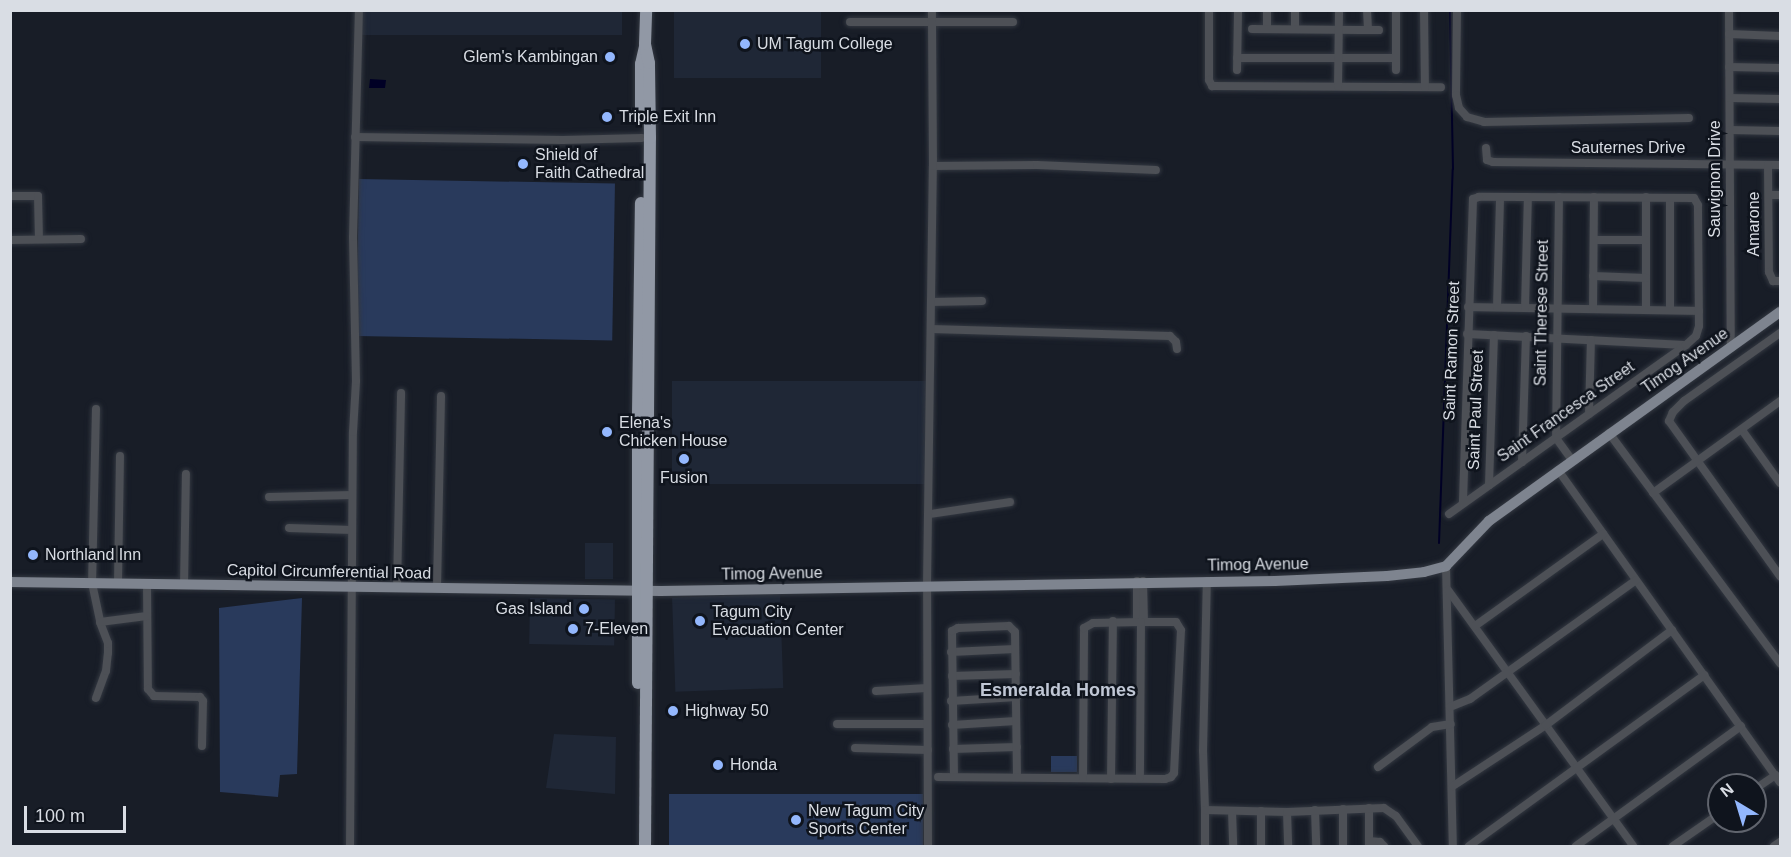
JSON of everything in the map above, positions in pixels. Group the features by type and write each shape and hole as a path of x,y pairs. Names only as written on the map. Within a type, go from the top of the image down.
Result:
{"highway":[{"path":"646,10 645,44 641,64 642,138 646,165"},
{"path":"645,44 649,63 642,464 642,722 645,846"},
{"path":"637,846 642,722"}],"main road":[{"name":"Timog Avenue","path":"643,591 1207,581 1387,576 1424,572 1446,566 1489,521 1780,312"},
{"name":"Capitol Circumferential Road","path":"10,582 643,591"}],"street":[{"path":"350,846 352,495 356,381 353,237 359,10"},
{"path":"928,846 927,586 930,514 932,10"},
{"path":"1209,10 1209,80 1212,86 1440,87"},
{"path":"1237,70 1238,10"},
{"path":"1267,10 1267,28"},
{"path":"1295,10 1295,28"},
{"path":"1338,87 1339,10"},
{"path":"1367,10 1368,29"},
{"path":"1396,10 1396,70"},
{"path":"1424,10 1425,87"},
{"path":"1457,10 1456,95 1459,108 1467,117 1484,122 1689,118"},
{"name":"Sauvignon Drive","path":"1729,10 1731,348"},
{"path":"850,22 1013,22"},
{"path":"1252,29 1379,30"},
{"path":"1729,34 1780,36"},
{"path":"1237,58 1396,58"},
{"path":"1729,67 1780,68"},
{"path":"1730,99 1780,99"},
{"path":"1730,130 1780,131"},
{"path":"355,137 563,140 642,138"},
{"name":"Sauternes Drive","path":"1486,148 1487,160 1493,162 1780,165"},
{"path":"933,166 1037,165 1156,170"},
{"name":"Amarone","path":"1768,165 1769,272 1777,281"},
{"path":"1769,195 1780,195"},
{"path":"10,196 38,196 39,240"},
{"path":"1468,307 1699,311 1697,203 1691,198 1500,197 1497,307"},
{"name":"Saint Ramon Street","path":"1464,503 1467,334 1473,199 1500,197"},
{"path":"1525,308 1528,197"},
{"name":"Saint Therese Street","path":"1556,438 1559,197"},
{"path":"1593,309 1594,197"},
{"path":"1646,197 1646,310"},
{"path":"1670,198 1670,310"},
{"path":"1770,226 1780,227"},
{"path":"10,240 81,239"},
{"path":"1593,240 1646,240"},
{"path":"1593,276 1646,278"},
{"path":"931,302 982,301"},
{"name":"Saint Francesca Street","path":"1449,514 1686,345 1698,332 1699,311"},
{"path":"931,329 1170,336 1176,342 1177,349"},
{"path":"1780,333 1684,400 1673,412 1670,425 1780,576"},
{"path":"1467,334 1686,345"},
{"name":"Saint Paul Street","path":"1489,485 1494,335"},
{"path":"1522,462 1526,336"},
{"path":"1589,414 1591,339"},
{"path":"397,588 401,393"},
{"path":"436,588 441,396"},
{"path":"1653,493 1780,401"},
{"path":"96,409 92,583 100,622 108,644 106,671 96,698"},
{"path":"1742,430 1780,483"},
{"path":"1609,433 1780,663"},
{"path":"1556,438 1572,460"},
{"path":"118,583 120,456"},
{"path":"1558,470 1778,778"},
{"path":"184,585 186,474"},
{"path":"269,497 352,495"},
{"path":"930,514 1010,502"},
{"path":"289,528 352,530"},
{"path":"1475,627 1604,534"},
{"path":"1446,566 1450,707 1443,725 1453,786 1453,846"},
{"path":"1450,707 1470,699 1636,580"},
{"path":"1140,581 1140,778"},
{"path":"1205,846 1203,751 1207,581"},
{"path":"147,584 148,689 154,696 200,697 203,701 202,746"},
{"path":"1448,590 1633,846"},
{"path":"100,622 147,616"},
{"path":"1111,779 1113,621"},
{"path":"938,777 1169,779 1174,773 1181,630 1176,622 1113,621 1088,624 1084,628 1083,778"},
{"path":"954,776 951,701 952,631 958,627 1012,626 1015,632 1017,777"},
{"path":"1453,786 1545,725 1672,630"},
{"path":"951,652 1015,649"},
{"path":"952,676 1016,674"},
{"path":"1469,846 1578,769 1704,675"},
{"path":"876,691 927,688"},
{"path":"951,701 1017,697"},
{"path":"952,724 1016,722"},
{"path":"837,724 927,724"},
{"path":"1378,767 1443,725"},
{"path":"1576,846 1741,726"},
{"path":"953,749 1017,747"},
{"path":"855,748 928,750"},
{"path":"1205,810 1287,812 1369,808 1391,811 1418,846"},
{"path":"1369,808 1369,844 1380,842 1384,846"},
{"path":"1343,809 1343,846"},
{"path":"1315,810 1316,846"},
{"path":"1232,811 1233,846"},
{"path":"1261,811 1261,846"},
{"path":"1287,812 1288,846"},
{"path":"1673,846 1707,822"},
{"path":"1774,846 1780,842"}],"shaded area":[{"path":"362,11 622,11 622,35 362,35"},
{"name":"UM Tagum College","path":"674,11 821,11 821,78 674,78"},
{"path":"370,79 386,80 385,88 369,88"},
{"path":"359,179 615,183 612,340 356,336"},
{"path":"1621,370 1626,378 1605,391 1600,383"},
{"path":"672,381 927,381 927,484 672,484"},
{"path":"585,543 613,543 613,579 585,579"},
{"path":"780,594 783,688 675,692 672,598"},
{"path":"302,598 297,774 280,775 278,797 220,792 219,608"},
{"path":"530,598 615,599 614,645 529,644"},
{"path":"554,734 616,737 615,794 546,788"},
{"path":"1051,756 1077,756 1077,772 1051,772"},
{"name":"New Tagum City Sports Center","path":"669,794 923,794 923,846 669,846"}],"waterway":[{"path":"1439,543 1453,169 1450,10"}],"place":[{"name":"UM Tagum College","path":"745,44"},
{"name":"Glem's Kambingan","path":"610,57"},
{"name":"Triple Exit Inn","path":"607,117"},
{"name":"Shield of Faith Cathedral","path":"523,164"},
{"name":"Elena's Chicken House","path":"607,432"},
{"name":"Fusion","path":"684,459"},
{"name":"Northland Inn","path":"33,555"},
{"name":"Gas Island","path":"584,609"},
{"name":"Tagum City Evacuation Center","path":"700,621"},
{"name":"7-Eleven","path":"573,629"},
{"name":"Highway 50","path":"673,711"},
{"name":"Honda","path":"718,765"},
{"name":"New Tagum City Sports Center","path":"796,820"}],"district":[{"name":"Esmeralda Homes","path":"1058,690"}]}
